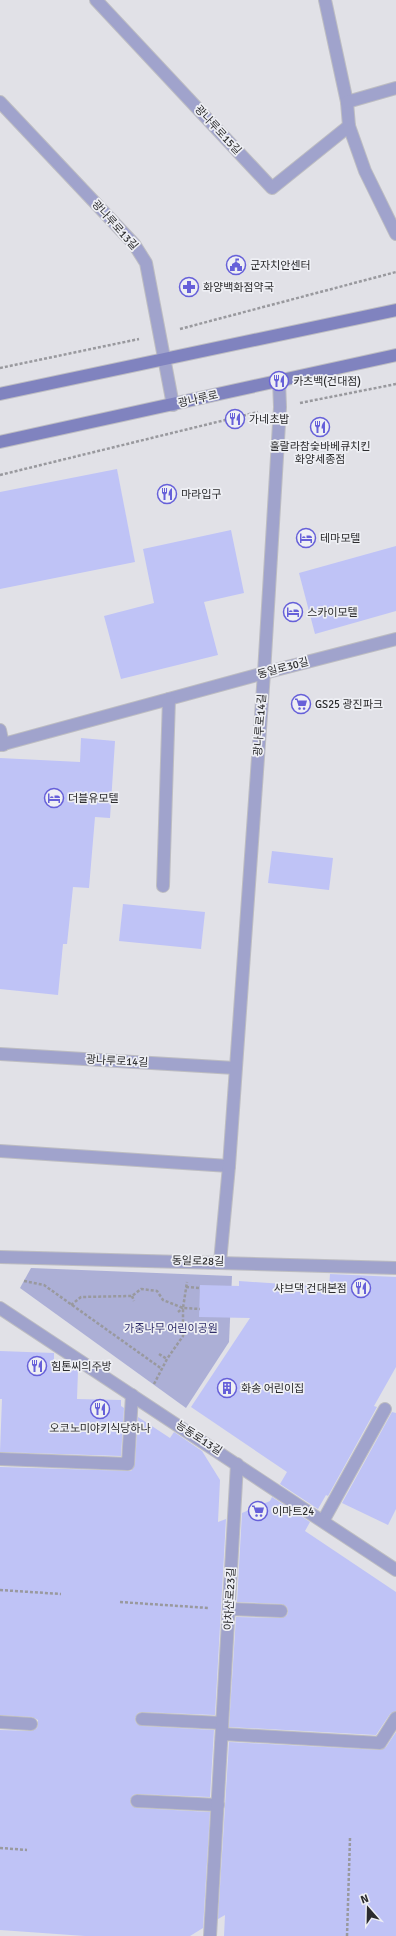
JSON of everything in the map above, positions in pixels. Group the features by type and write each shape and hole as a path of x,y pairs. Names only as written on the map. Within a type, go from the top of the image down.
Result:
{"main road":[{"path":"0,394 396,310"},
{"name":"광나루로","path":"0,442 396,355"}],"street":[{"name":"광나루로15길","path":"96,0 272,188 350,126"},
{"path":"325,0 347,102 350,126 365,172 396,234"},
{"path":"347,102 396,88"},
{"name":"광나루로13길","path":"0,102 134,244 146,263 173,405"},
{"name":"광나루로14길","path":"220,1262 229,1166 264,673 280,407 278,381"},
{"name":"동일로30길","path":"1,745 264,673 396,639"},
{"path":"163,886 170,699"},
{"path":"0,730 1,745"},
{"name":"광나루로14길","path":"0,1054 235,1068"},
{"path":"0,1152 229,1166"},
{"name":"동일로28길","path":"0,1257 188,1261 396,1268"},
{"name":"능동로13길","path":"0,1308 396,1570"},
{"path":"0,1459 128,1464 132,1395"},
{"path":"322,1521 385,1409"},
{"name":"아차산로23길","path":"210,1936 237,1464"},
{"path":"229,1609 281,1611"},
{"path":"142,1719 380,1743 396,1718"},
{"path":"0,1722 31,1724"},
{"path":"137,1801 218,1805"}],"path":[{"path":"0,368 159,334 396,272"},
{"path":"0,475 280,407 396,384"},
{"path":"144,1402 167,1359 183,1336 183,1308 188,1261"},
{"path":"17,1280 44,1285 162,1369"},
{"path":"186,1287 200,1288"},
{"path":"71,1305 81,1297 132,1296 141,1289 157,1291 163,1300 183,1308 200,1309"},
{"path":"132,1296 134,1301"},
{"path":"178,1312 183,1308"},
{"path":"117,1338 120,1333"},
{"path":"159,1354 167,1359"},
{"path":"0,1590 61,1594"},
{"path":"120,1602 229,1609"},
{"path":"347,1936 350,1838"},
{"path":"0,1848 27,1850"}],"green space":[{"name":"가중나무 어린이공원","path":"31,1268 232,1276 229,1342 186,1408 20,1288"}],"building":[{"path":"117,469 135,562 0,589 0,492"},
{"path":"231,530 244,593 204,602 218,655 121,679 104,616 154,603 143,549"},
{"path":"396,546 396,611 315,634 299,573"},
{"path":"81,738 115,741 110,818 95,817 89,888 73,887 67,944 63,944 58,995 0,989 0,758 80,762"},
{"path":"272,851 333,858 329,890 268,883"},
{"path":"123,904 205,912 201,949 119,941"},
{"path":"330,1274 396,1277 396,1367 374,1406 377,1407 328,1496 326,1495 318,1509 280,1484 287,1472 191,1407 250,1318 199,1317 200,1285 239,1286 239,1281 329,1287"},
{"path":"0,1351 54,1353 54,1369 78,1370 77,1399 121,1400 121,1406 124,1408 121,1456 0,1452 2,1399 0,1399"},
{"path":"392,1412 396,1413 396,1509 388,1525 342,1503"},
{"path":"138,1417 170,1438 174,1432 202,1451 220,1480 218,1522 226,1519 215,1715 142,1712 138,1713 135,1718 136,1723 142,1726 214,1730 210,1797 137,1794 133,1795 130,1800 131,1805 137,1808 210,1812 203,1928 190,1936 85,1936 0,1930 0,1730 31,1731 37,1728 38,1720 32,1717 0,1715 0,1467 131,1471 135,1464"},
{"path":"272,1497 310,1522 305,1531 396,1592 396,1711 390,1714 376,1735 229,1727 236,1617 281,1618 287,1615 288,1612 287,1607 282,1604 237,1602 242,1513 270,1501"},
{"path":"396,1732 396,1936 224,1936 225,1915 218,1919 229,1742 380,1750 386,1747"}],"place":[{"name":"군자치안센터","path":"236,265"},
{"name":"화양백화점약국","path":"189,287"},
{"name":"카츠백(건대점)","path":"279,381"},
{"name":"가네초밥","path":"235,419"},
{"name":"훌랄라참숯바베큐치킨 화양세종점","path":"320,427"},
{"name":"마라입구","path":"167,494"},
{"name":"테마모텔","path":"306,538"},
{"name":"스카이모텔","path":"293,612"},
{"name":"GS25 광진파크","path":"301,704"},
{"name":"더블유모텔","path":"54,798"},
{"name":"샤브댁 건대본점","path":"361,1288"},
{"name":"힘톤씨의주방","path":"37,1366"},
{"name":"화송 어린이집","path":"227,1388"},
{"name":"오코노미야키식당하나","path":"100,1409"},
{"name":"이마트24","path":"258,1511"}]}
